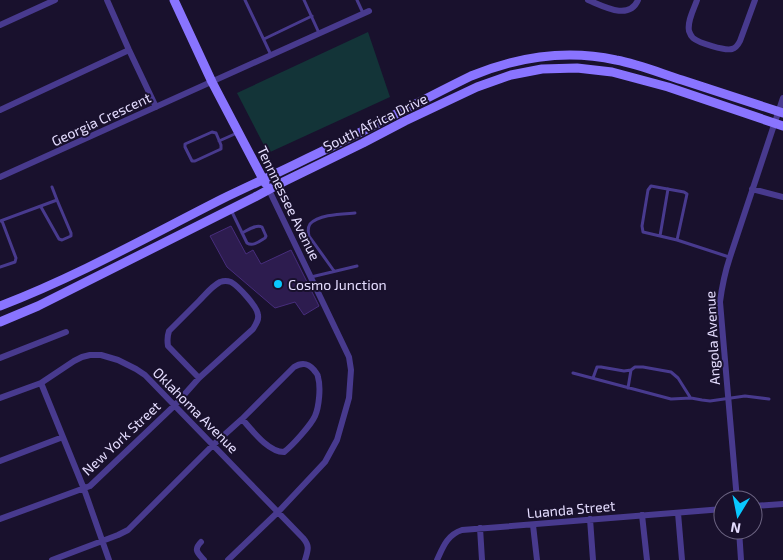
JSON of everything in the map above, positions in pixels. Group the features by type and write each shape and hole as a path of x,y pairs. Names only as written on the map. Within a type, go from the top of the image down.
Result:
{"street":[{"path":"0,25 55,0"},
{"path":"107,0 156,107"},
{"name":"Tennnessee Avenue","path":"174,0 212,82 264,179 349,357 352,370 349,398 337,440 325,462 279,511 228,560"},
{"path":"588,0 615,10 625,11 633,8 638,0"},
{"path":"697,0 689,29 693,39 726,49 733,49 740,41 755,0"},
{"name":"Georgia Crescent","path":"0,178 366,12"},
{"path":"0,110 129,50"},
{"name":"South Africa Drive","path":"0,306 87,267 471,76 498,66 530,58 586,55 617,60 780,112"},
{"name":"South Africa Drive","path":"0,322 38,306 405,121 477,87 511,75 542,69 577,68 612,72 668,87 779,125"},
{"name":"Angola Avenue","path":"736,490 720,302 724,278 752,189 779,125 783,98"},
{"path":"752,189 783,198"},
{"name":"New York Street","path":"0,519 90,486 175,405 199,378 252,329 256,323 258,312 256,307 231,282 220,282 211,289 169,331 168,346 199,378"},
{"path":"0,358 66,332"},
{"name":"Oklahoma Avenue","path":"0,398 41,383 74,361 90,355 118,360 136,369 145,375 175,405 308,543 305,560"},
{"path":"52,560 128,530 298,364 305,363 312,367 318,376 319,397 314,419 284,452 273,450 242,420"},
{"path":"41,383 84,489 109,560"},
{"path":"0,461 63,437"},
{"path":"763,505 783,504"},
{"name":"Luanda Street","path":"437,560 450,536 462,530 713,510"},
{"path":"678,513 682,560"},
{"path":"642,515 647,560"},
{"path":"590,520 594,560"},
{"path":"534,525 537,560"},
{"path":"480,528 482,560"},
{"path":"740,540 741,560"},
{"path":"201,542 196,550 204,560"}],"lane":[{"path":"245,0 271,56"},
{"path":"304,0 320,34"},
{"path":"357,0 366,12"},
{"path":"264,39 312,16"},
{"path":"213,132 216,133 219,141 221,149 194,161 185,146 213,132"},
{"path":"219,141 239,132"},
{"path":"41,207 60,239 71,236 52,187"},
{"path":"677,240 687,195 684,192 650,187 642,226 643,232 677,240 730,257"},
{"path":"660,236 668,189"},
{"path":"0,267 15,262 16,258 1,221 57,200"},
{"path":"230,210 247,243 249,245 266,236 260,225 242,233"},
{"path":"334,272 309,236 310,224 330,215 355,214"},
{"path":"311,277 357,266"},
{"path":"593,378 597,367 624,371 635,367 644,367 671,372 678,378 691,398"},
{"path":"628,388 631,370"},
{"path":"573,373 671,399 691,398 710,401 745,396 769,399"}],"green space":[{"path":"368,32 390,97 268,153 237,93"}],"building":[{"name":"Cosmo Junction","path":"231,226 246,254 253,250 261,264 291,250 319,306 304,315 295,302 275,308 227,267 210,236"}],"place":[{"name":"Cosmo Junction","path":"278,284"}]}
